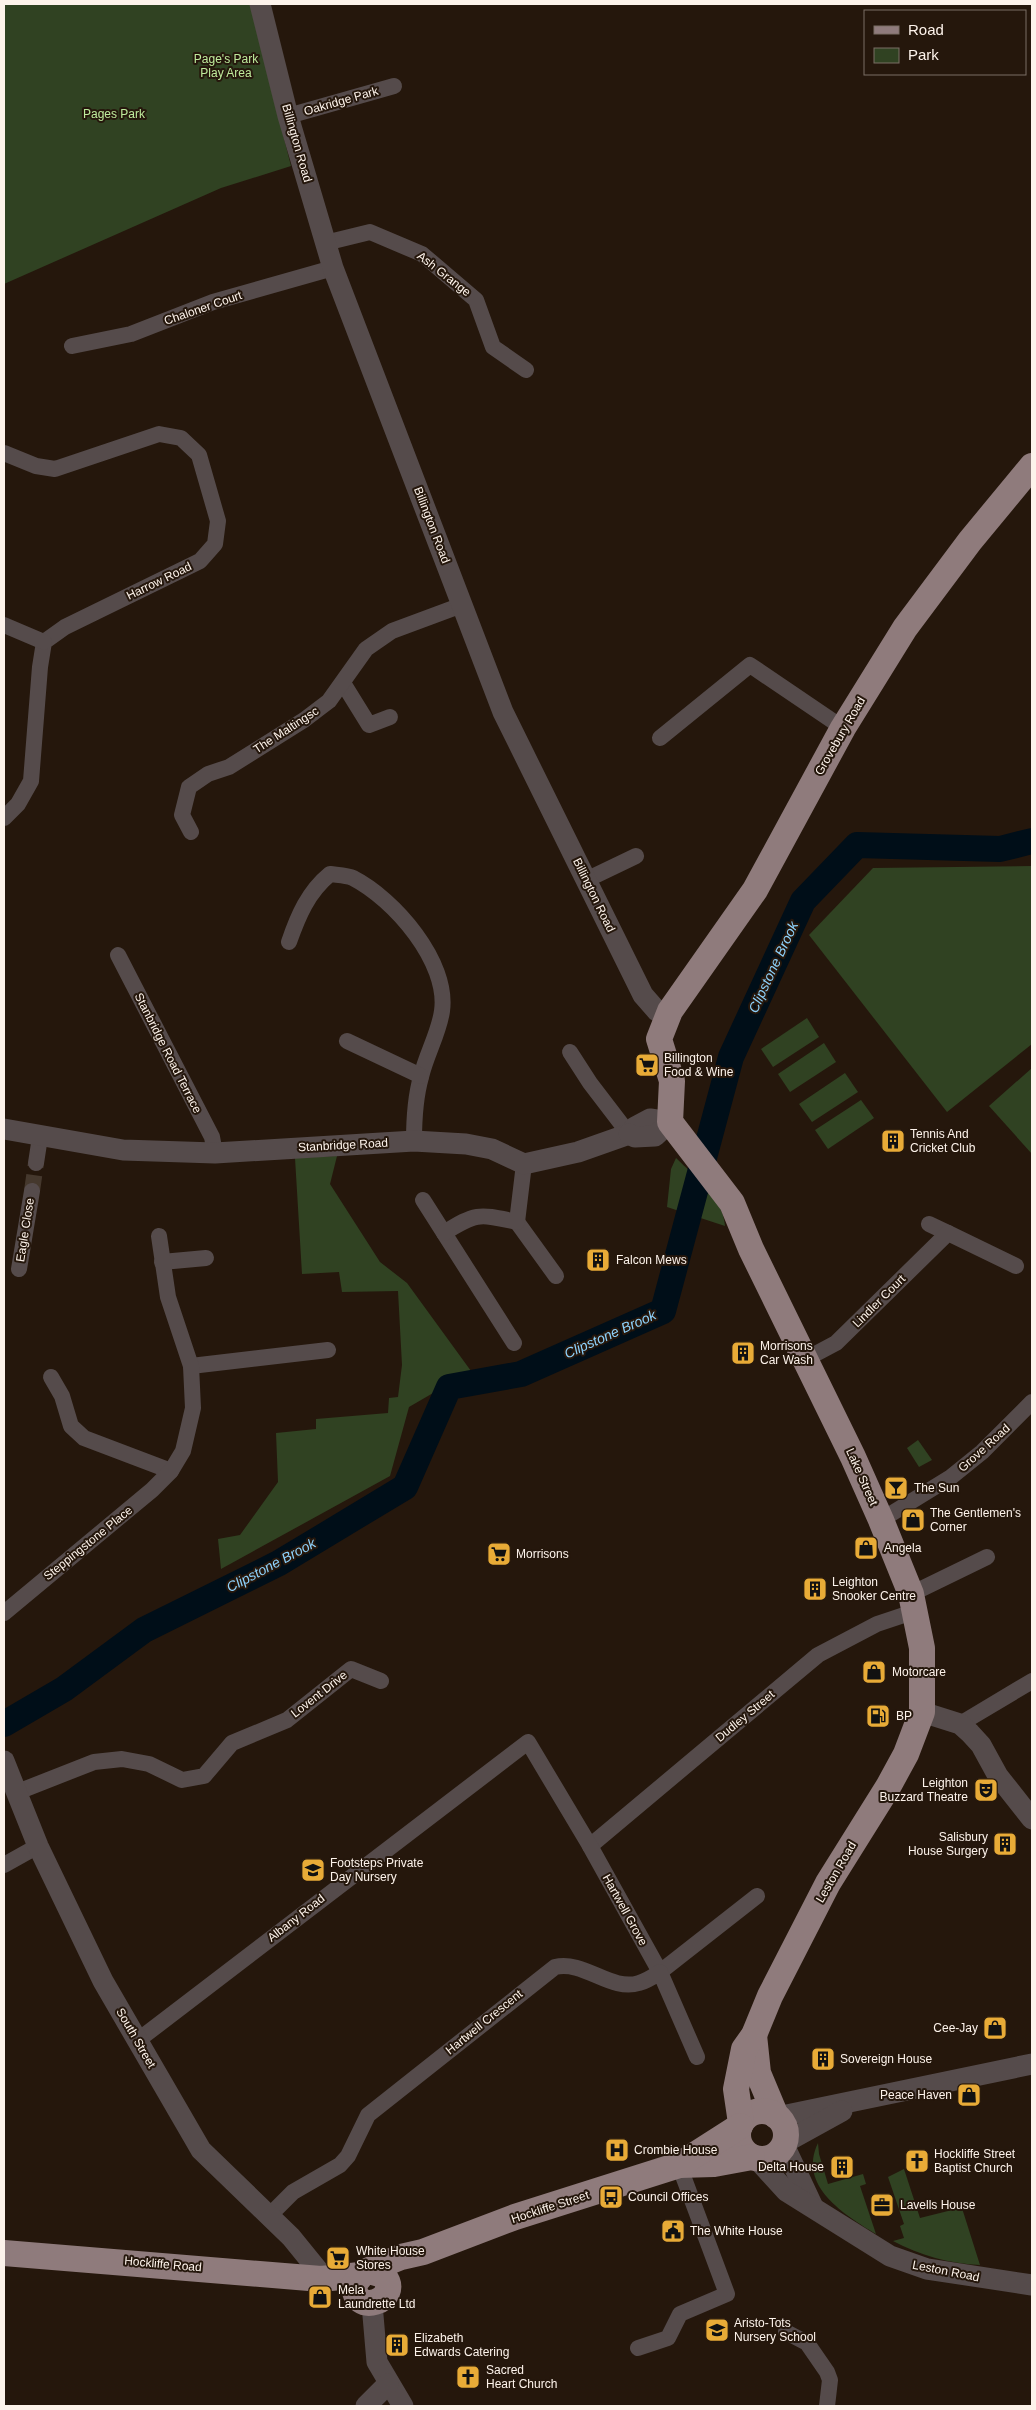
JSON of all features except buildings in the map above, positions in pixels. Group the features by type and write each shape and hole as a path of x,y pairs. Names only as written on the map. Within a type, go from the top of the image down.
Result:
{"main road":[{"name":"Grovebury Road","path":"676,1131 672,1081 659,1039 667,1018 755,890 843,728 905,628 939,580 1032,466"},
{"name":"Lake Street","path":"676,1131 710,1172 732,1203 751,1250 804,1360 843,1434 881,1520 913,1603 922,1648 922,1712"},
{"name":"Leston Road","path":"740,2125 736,2089 744,2049 754,2035 770,1996 828,1882 888,1787 906,1754 922,1712"},
{"name":"Leston Road","path":"754,2035 758,2073 777,2117"},
{"path":"761,2111 777,2117 785,2129 784,2144 780,2151 769,2158 754,2158 741,2147 738,2140 740,2125 746,2117 761,2111"},
{"name":"Hockliffe Street","path":"369,2286 423,2252 515,2217 679,2165 740,2125"},
{"name":"Hockliffe Street","path":"679,2165 714,2164 754,2158"},
{"name":"Hockliffe Road","path":"4,2253 321,2279 369,2286"}],"street":[{"name":"Billington Road","path":"260,4 288,116 333,268 503,712 643,995 657,1011 667,1018"},
{"name":"Oakridge Park","path":"288,116 394,86"},
{"name":"Ash Grange","path":"325,243 370,232 422,254 476,300 493,347 526,370"},
{"name":"Chaloner Court","path":"72,346 131,334 213,302 333,268"},
{"name":"Harrow Road","path":"4,453 36,466 55,469 159,434 181,438 199,455 218,521 215,544 200,561 65,626 44,642"},
{"name":"The Maltingsc","path":"191,832 182,815 189,787 208,774 229,767 304,720 329,701 366,649 392,631 462,605"},
{"path":"4,625 44,642 40,668 31,780 18,804 4,818"},
{"path":"660,738 750,665 843,728"},
{"path":"343,683 369,725 390,717"},
{"path":"586,880 636,856"},
{"path":"289,942 299,913 316,886 330,874 352,877 388,903 416,932 441,982 442,1011 421,1076 415,1103 414,1141"},
{"name":"Stanbridge Road Terrace","path":"118,955 212,1137 215,1153"},
{"path":"348,1041 421,1076"},
{"path":"570,1052 629,1134 635,1137 656,1136 676,1131"},
{"name":"Stanbridge Road","path":"4,1129 40,1137 123,1150 215,1153 414,1141 466,1144 492,1149 524,1164"},
{"path":"556,1276 517,1222 524,1164 578,1152 629,1134"},
{"path":"36,1163 40,1137"},
{"name":"Eagle Close","path":"19,1269 32,1191"},
{"path":"423,1200 514,1343"},
{"path":"444,1233 469,1218 487,1216 517,1222"},
{"path":"929,1224 1016,1266"},
{"name":"Lindler Court","path":"804,1360 836,1343 948,1233"},
{"name":"Steppingstone Place","path":"4,1613 152,1490 170,1471 183,1451 192,1408 191,1366 168,1297 159,1236"},
{"path":"162,1262 206,1258"},
{"path":"191,1366 328,1350"},
{"path":"50,1377 62,1396 71,1426 84,1438 170,1471"},
{"name":"Grove Road","path":"881,1520 951,1477 982,1452 1032,1402"},
{"name":"Dudley Street","path":"590,1846 818,1655 877,1624 987,1557"},
{"name":"Lovent Drive","path":"15,1793 94,1762 122,1759 149,1764 182,1780 204,1776 232,1743 286,1720 351,1670 381,1681"},
{"path":"960,1724 1032,1681"},
{"path":"922,1712 960,1724 981,1746 998,1776 1032,1819"},
{"name":"Hartwell Grove","path":"528,1742 590,1846 660,1972"},
{"name":"Albany Road","path":"137,2041 528,1742"},
{"name":"South Street","path":"4,1761 15,1793 38,1846 104,1981 201,2150 291,2237 317,2269 321,2279"},
{"path":"4,1865 38,1846"},
{"path":"697,2057 660,1972 757,1896"},
{"name":"Hartwell Crescent","path":"269,2216 293,2192 340,2165 348,2156 368,2115 549,1970 555,1967 569,1966 626,1985 640,1983 660,1972"},
{"path":"777,2117 860,2102 914,2087 1032,2064"},
{"path":"815,2209 784,2144 860,2102"},
{"name":"Leston Road","path":"754,2158 786,2191 890,2256 910,2264 955,2274 1032,2285"},
{"path":"638,2348 668,2338 680,2314 727,2294 679,2165"},
{"path":"369,2286 377,2362 388,2384 404,2406"},
{"path":"786,2332 807,2343 827,2372 830,2380 827,2406"},
{"path":"366,2406 388,2384"}],"green space":[{"name":"Pages Park","path":"4,4 250,4 291,166 221,188 4,284"},
{"path":"1032,866 1032,1044 947,1112 809,935 873,868"},
{"path":"807,1018 819,1037 773,1067 761,1049"},
{"path":"824,1043 836,1062 790,1092 778,1074"},
{"path":"1032,1068 1032,1154 989,1106"},
{"path":"845,1073 858,1092 812,1122 799,1104"},
{"path":"861,1100 874,1118 828,1149 815,1130"},
{"path":"337,1156 330,1184 380,1262 407,1283 471,1371 409,1407 390,1476 221,1569 218,1539 240,1535 278,1482 276,1433 316,1429 316,1419 388,1413 389,1398 398,1397 402,1365 398,1291 342,1292 339,1272 302,1274 295,1158"},
{"path":"676,1158 714,1197 723,1216 725,1226 667,1207 671,1169"},
{"path":"918,1440 932,1460 919,1467 907,1448"},
{"path":"818,2143 819,2154 828,2184 863,2174 866,2184 860,2186 876,2234 838,2208 819,2186 814,2173 813,2158"},
{"path":"904,2169 920,2218 956,2209 961,2205 980,2265 935,2258 913,2251 893,2241 904,2238 900,2226 904,2224 888,2177"}],"waterway":[{"name":"Clipstone Brook","path":"4,1724 64,1689 144,1630 279,1563 405,1487 449,1387 521,1374 663,1311 731,1057 803,901 857,845 1000,849 1032,841"}],"tunnel":[{"path":"32,1191 36,1163"}],"place":[{"name":"Billington Food & Wine","path":"647,1065"},
{"name":"Tennis And Cricket Club","path":"893,1141"},
{"name":"Falcon Mews","path":"598,1260"},
{"name":"Morrisons Car Wash","path":"743,1353"},
{"name":"The Sun","path":"896,1488"},
{"name":"The Gentlemen's Corner","path":"913,1520"},
{"name":"Angela","path":"866,1548"},
{"name":"Morrisons","path":"499,1554"},
{"name":"Leighton Snooker Centre","path":"815,1589"},
{"name":"Motorcare","path":"874,1672"},
{"name":"BP","path":"878,1716"},
{"name":"Leighton Buzzard Theatre","path":"986,1790"},
{"name":"Salisbury House Surgery","path":"1005,1844"},
{"name":"Footsteps Private Day Nursery","path":"313,1870"},
{"name":"Cee-Jay","path":"995,2028"},
{"name":"Sovereign House","path":"823,2059"},
{"name":"Peace Haven","path":"969,2095"},
{"name":"Crombie House","path":"617,2150"},
{"name":"Hockliffe Street Baptist Church","path":"917,2161"},
{"name":"Delta House","path":"842,2167"},
{"name":"Council Offices","path":"611,2197"},
{"name":"Lavells House","path":"882,2205"},
{"name":"The White House","path":"673,2231"},
{"name":"White House Stores","path":"338,2258"},
{"name":"Mela Laundrette Ltd","path":"320,2297"},
{"name":"Aristo-Tots Nursery School","path":"717,2330"},
{"name":"Elizabeth Edwards Catering","path":"397,2345"},
{"name":"Sacred Heart Church","path":"468,2377"}],"park label":[{"name":"Page's Park Play Area","path":"226,66"}]}
